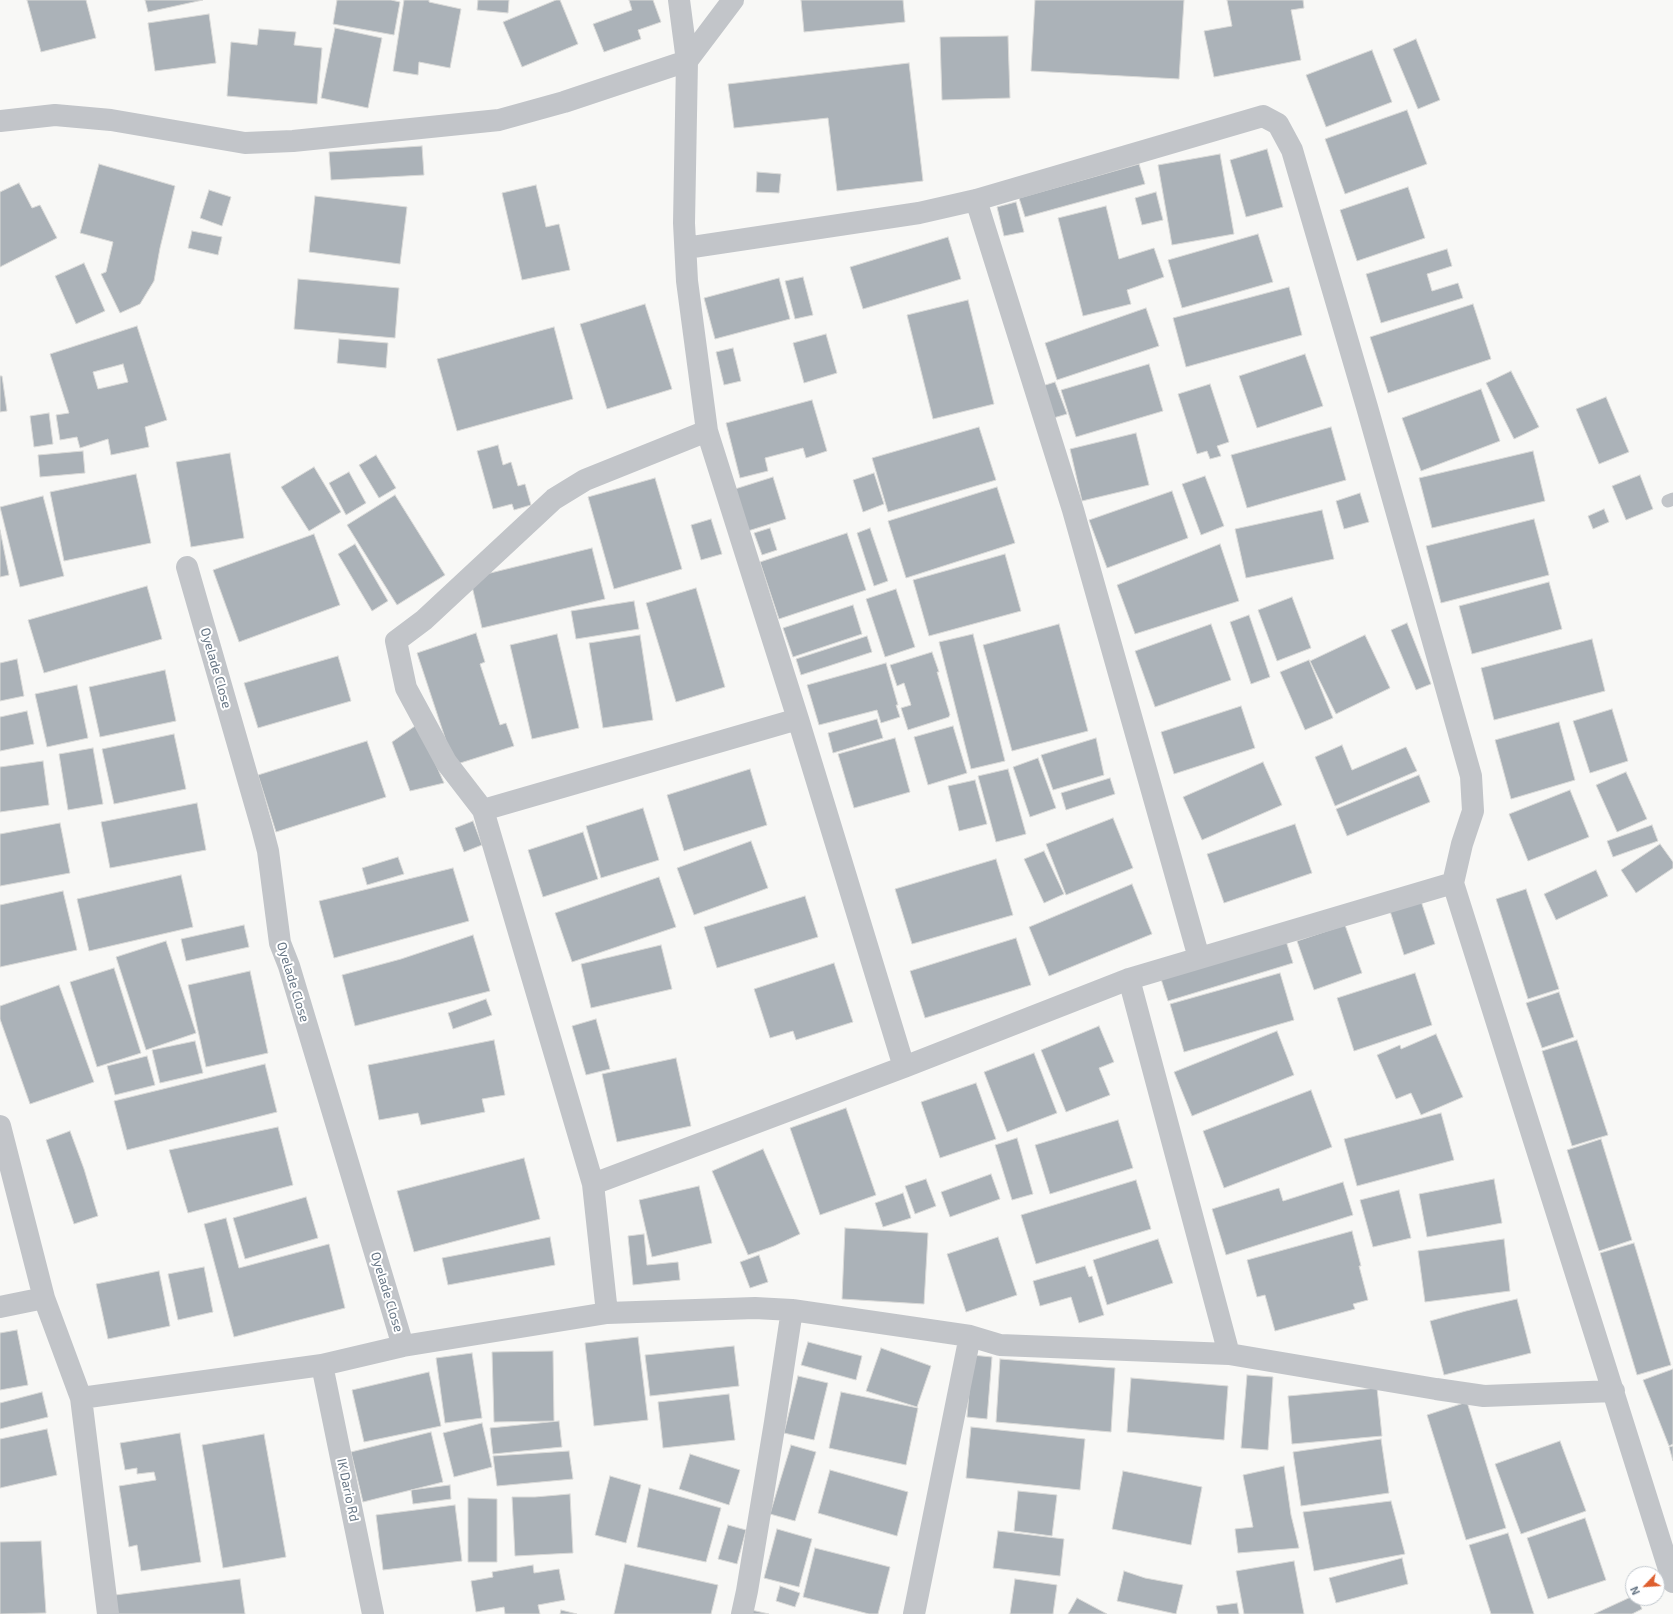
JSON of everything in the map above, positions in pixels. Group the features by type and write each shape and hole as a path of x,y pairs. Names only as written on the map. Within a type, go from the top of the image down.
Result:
{"street":[{"path":"679,0 686,61 684,224 687,281 707,431 798,719 904,1067"},
{"path":"0,121 55,115 111,120 245,143 292,141 499,120 564,102 686,61 733,0"},
{"path":"686,248 919,213 976,200 1263,116 1278,124 1292,150 1370,415 1471,776 1473,811 1462,844 1453,882 1673,1582"},
{"path":"976,200 1073,510 1199,958"},
{"path":"607,1314 593,1184 483,810 446,762 406,688 396,641 424,620 554,499 585,480 707,431"},
{"name":"Oyelade Close","path":"187,567 268,851 280,943 290,966 403,1346"},
{"path":"483,810 798,719"},
{"path":"593,1184 904,1067 1129,979 1453,882"},
{"path":"1129,979 1229,1354"},
{"path":"0,1126 44,1298 82,1398 108,1614"},
{"path":"0,1307 44,1298"},
{"path":"82,1398 322,1365 403,1346 607,1314 755,1308 792,1310 970,1336 1000,1345 1229,1354 1484,1396 1614,1391"},
{"path":"742,1614 772,1446 792,1310"},
{"path":"914,1614 970,1336"},
{"name":"IK Dario Rd","path":"322,1365 373,1614"}],"building":[{"path":"27,0 86,0 96,38 41,52"},
{"path":"145,0 203,0 148,12"},
{"path":"337,0 391,0 400,2 394,35 333,24"},
{"path":"404,0 429,0 429,2 461,9 450,68 419,62 418,75 393,71"},
{"path":"478,0 509,0 508,13 477,10"},
{"path":"556,0 560,0 578,44 522,67 503,22"},
{"path":"629,0 653,0 661,22 638,30 641,39 604,52 593,24 632,10"},
{"path":"801,0 903,0 905,22 804,32"},
{"path":"1035,0 1184,0 1179,79 1031,71"},
{"path":"1227,0 1303,0 1304,8 1291,10 1301,60 1214,77 1204,31 1232,26"},
{"path":"209,14 216,63 155,71 148,23"},
{"path":"335,28 382,38 368,108 321,98"},
{"path":"259,29 296,32 294,45 322,48 317,104 227,96 231,42 257,45"},
{"path":"1008,36 1010,98 942,100 940,37"},
{"path":"1416,39 1440,100 1418,109 1393,49"},
{"path":"1372,50 1392,102 1326,127 1306,75"},
{"path":"909,63 923,181 837,191 828,118 734,128 728,84"},
{"path":"1407,110 1427,164 1345,194 1325,139"},
{"path":"422,146 424,175 331,180 329,152"},
{"path":"1267,149 1283,207 1246,217 1230,160"},
{"path":"1220,154 1234,234 1172,245 1158,165"},
{"path":"99,164 175,186 160,248 154,281 140,304 120,313 101,274 106,272 113,242 80,233"},
{"path":"1139,164 1145,184 1025,217 1019,198"},
{"path":"757,172 781,174 779,193 756,192"},
{"path":"19,183 32,208 40,205 57,238 0,267 0,192"},
{"path":"536,185 546,227 559,224 570,270 522,280 502,193"},
{"path":"1408,187 1425,238 1357,261 1340,210"},
{"path":"209,190 231,197 222,226 200,218"},
{"path":"1156,192 1163,220 1142,225 1135,198"},
{"path":"315,196 407,207 400,264 309,252"},
{"path":"1016,202 1024,232 1004,236 997,207"},
{"path":"1106,206 1119,259 1154,248 1164,277 1127,290 1131,304 1083,316 1058,218"},
{"path":"192,231 222,237 218,255 188,248"},
{"path":"1258,234 1273,282 1182,308 1168,260"},
{"path":"948,237 961,279 863,309 850,267"},
{"path":"1447,249 1452,266 1427,274 1432,291 1458,283 1463,298 1381,323 1366,274"},
{"path":"84,263 105,311 76,324 55,276"},
{"path":"803,277 813,315 795,319 785,281"},
{"path":"779,278 790,319 715,339 704,298"},
{"path":"298,279 399,288 395,338 294,329"},
{"path":"1289,287 1302,335 1186,367 1173,318"},
{"path":"968,300 994,404 933,419 907,315"},
{"path":"645,304 672,389 607,409 580,324"},
{"path":"1473,304 1491,359 1388,393 1370,337"},
{"path":"1146,308 1159,346 1057,380 1045,343"},
{"path":"137,326 167,420 145,427 149,447 111,455 108,439 80,448 77,437 60,440 56,415 69,413 50,354","holes":["123,364 128,382 98,389 93,372"]},
{"path":"554,327 573,399 457,431 437,359"},
{"path":"826,334 837,373 804,383 793,343"},
{"path":"339,339 388,343 386,368 337,363"},
{"path":"733,348 741,381 724,385 716,352"},
{"path":"1305,354 1323,406 1257,428 1239,376"},
{"path":"1149,364 1163,411 1076,437 1061,390"},
{"path":"1511,371 1539,427 1514,439 1486,383"},
{"path":"0,376 2,376 7,411 0,412"},
{"path":"1055,382 1067,414 1050,419 1039,387"},
{"path":"1210,384 1229,442 1217,446 1221,456 1210,459 1207,451 1197,454 1178,394"},
{"path":"1481,389 1500,441 1421,471 1402,418"},
{"path":"1606,397 1629,452 1599,464 1576,409"},
{"path":"812,400 827,451 806,458 803,448 765,458 768,471 740,478 726,423"},
{"path":"49,413 53,444 34,447 30,416"},
{"path":"979,427 996,480 888,512 872,458"},
{"path":"1331,427 1346,480 1247,508 1231,455"},
{"path":"1136,433 1149,485 1082,501 1070,449"},
{"path":"498,445 503,465 511,462 518,486 525,484 531,505 514,510 512,504 493,509 477,451"},
{"path":"83,451 85,473 40,477 38,455"},
{"path":"1533,451 1545,501 1432,528 1419,478"},
{"path":"230,453 244,538 191,547 176,462"},
{"path":"376,455 396,488 379,498 359,465"},
{"path":"314,467 341,512 309,531 281,487"},
{"path":"349,472 366,503 346,515 329,483"},
{"path":"874,473 884,504 863,512 853,480"},
{"path":"136,474 151,543 64,561 50,492"},
{"path":"1640,475 1653,509 1626,520 1612,486"},
{"path":"1205,476 1224,526 1201,535 1182,484"},
{"path":"773,477 786,519 748,531 735,489"},
{"path":"655,478 682,569 614,589 588,497"},
{"path":"997,487 1015,543 906,578 888,521"},
{"path":"1172,491 1188,538 1107,568 1089,520"},
{"path":"1360,493 1369,522 1344,529 1336,501"},
{"path":"395,495 445,575 397,605 347,525"},
{"path":"43,496 64,576 20,587 0,507"},
{"path":"1604,509 1609,522 1593,529 1588,516"},
{"path":"1322,510 1334,559 1246,578 1235,529"},
{"path":"711,519 722,554 701,560 691,525"},
{"path":"1534,519 1549,575 1441,603 1426,546"},
{"path":"770,528 777,550 762,555 754,533"},
{"path":"870,528 888,581 874,586 857,533"},
{"path":"0,530 9,575 0,577"},
{"path":"847,533 866,590 779,619 760,562"},
{"path":"314,534 340,605 239,642 213,570"},
{"path":"355,544 388,601 372,611 338,554"},
{"path":"1220,544 1239,601 1135,634 1117,585"},
{"path":"592,548 605,599 482,628 470,578"},
{"path":"1005,554 1021,611 929,636 913,580"},
{"path":"1549,582 1562,629 1472,654 1459,606"},
{"path":"147,586 162,639 44,673 28,620"},
{"path":"696,588 725,687 676,702 646,603"},
{"path":"896,589 915,647 885,657 866,599"},
{"path":"1292,597 1311,648 1277,661 1258,610"},
{"path":"634,601 639,629 576,639 571,611"},
{"path":"853,605 862,634 793,657 783,628"},
{"path":"1249,615 1270,677 1251,684 1230,622"},
{"path":"1407,623 1431,684 1416,690 1391,630"},
{"path":"1059,624 1088,731 1012,751 983,645"},
{"path":"1211,624 1231,680 1155,707 1135,651"},
{"path":"476,633 485,662 480,664 500,725 506,723 514,746 454,765 417,653"},
{"path":"557,634 579,728 532,739 510,645"},
{"path":"973,634 1005,761 971,769 939,642"},
{"path":"640,635 653,720 603,728 589,643"},
{"path":"1365,635 1390,688 1336,714 1310,661"},
{"path":"867,636 872,652 801,675 796,659"},
{"path":"1592,639 1605,691 1494,720 1481,668"},
{"path":"932,652 939,672 937,672 950,715 949,717 908,730 901,708 911,705 904,683 897,686 890,665"},
{"path":"338,656 351,701 258,728 244,683"},
{"path":"17,659 24,696 0,701 0,663"},
{"path":"1309,660 1333,718 1305,730 1280,672"},
{"path":"886,663 900,717 881,723 877,710 819,725 807,685"},
{"path":"165,670 176,721 100,737 89,687"},
{"path":"77,685 88,738 47,747 35,694"},
{"path":"1241,706 1255,748 1174,774 1161,732"},
{"path":"1612,709 1628,761 1590,773 1573,721"},
{"path":"27,711 34,744 0,751 0,717"},
{"path":"877,719 883,738 833,753 828,733"},
{"path":"1559,722 1575,780 1511,799 1495,740"},
{"path":"418,724 444,783 410,791 392,742"},
{"path":"953,726 967,773 928,785 914,737"},
{"path":"174,734 186,789 114,804 102,749"},
{"path":"895,738 910,792 854,808 838,754"},
{"path":"1096,738 1104,775 1053,790 1041,755"},
{"path":"367,741 386,797 276,832 258,775"},
{"path":"1342,745 1352,770 1406,747 1417,771 1335,806 1315,757"},
{"path":"93,748 103,804 68,810 59,754"},
{"path":"1038,758 1056,808 1030,817 1013,767"},
{"path":"43,761 49,805 0,812 0,767"},
{"path":"1263,762 1282,805 1202,840 1183,797"},
{"path":"750,769 767,825 684,851 667,795"},
{"path":"1008,769 1026,834 996,842 978,776"},
{"path":"1626,772 1647,819 1617,832 1596,785"},
{"path":"1419,775 1430,802 1347,836 1336,809"},
{"path":"1110,778 1115,794 1066,810 1061,793"},
{"path":"975,780 987,824 959,831 948,786"},
{"path":"1570,790 1589,837 1528,861 1509,814"},
{"path":"197,803 206,850 110,868 101,822"},
{"path":"643,808 659,860 601,878 586,826"},
{"path":"1113,818 1133,868 1066,895 1046,844"},
{"path":"473,821 482,845 464,852 455,828"},
{"path":"60,823 70,873 0,886 0,834"},
{"path":"1295,824 1312,873 1224,903 1207,854"},
{"path":"1652,825 1658,841 1613,857 1607,841"},
{"path":"583,832 598,879 543,897 528,850"},
{"path":"751,841 768,888 694,915 677,868"},
{"path":"1660,844 1673,862 1673,868 1636,893 1621,870"},
{"path":"1044,851 1064,894 1044,903 1024,859"},
{"path":"398,857 404,874 367,885 362,868"},
{"path":"996,859 1013,915 912,944 895,889"},
{"path":"453,868 469,921 334,958 319,901"},
{"path":"1596,870 1608,896 1556,920 1544,894"},
{"path":"181,875 193,927 89,951 77,899"},
{"path":"659,877 676,927 572,962 555,913"},
{"path":"1132,884 1152,934 1049,976 1029,927"},
{"path":"1526,889 1559,989 1528,999 1496,899"},
{"path":"63,891 77,950 0,967 0,905"},
{"path":"805,896 818,937 717,968 704,927"},
{"path":"1421,901 1435,944 1404,955 1390,911"},
{"path":"244,925 249,947 186,961 181,939"},
{"path":"1345,925 1362,973 1314,990 1297,941"},
{"path":"473,935 490,991 355,1026 342,975 401,959"},
{"path":"1016,938 1031,985 925,1018 910,971"},
{"path":"166,941 196,1033 146,1050 116,957"},
{"path":"1286,941 1293,963 1168,1001 1161,979"},
{"path":"661,945 672,989 591,1008 581,964"},
{"path":"834,963 853,1022 796,1040 793,1031 770,1038 754,989"},
{"path":"114,968 141,1053 97,1067 70,982"},
{"path":"250,971 268,1053 206,1067 188,985"},
{"path":"1280,973 1294,1020 1184,1052 1170,1004"},
{"path":"1415,973 1432,1025 1354,1051 1337,998"},
{"path":"59,985 94,1082 30,1104 0,1019 0,1006"},
{"path":"1559,992 1574,1037 1542,1048 1526,1003"},
{"path":"486,999 492,1015 453,1029 448,1013"},
{"path":"596,1019 610,1069 586,1075 572,1026"},
{"path":"1099,1026 1114,1062 1099,1068 1110,1095 1066,1112 1041,1050"},
{"path":"1277,1031 1294,1075 1192,1116 1174,1072"},
{"path":"1436,1034 1463,1097 1421,1115 1411,1093 1396,1099 1377,1055 1400,1045 1401,1049"},
{"path":"494,1040 505,1095 482,1099 485,1112 421,1125 418,1113 379,1120 368,1065"},
{"path":"1577,1040 1608,1135 1572,1146 1542,1051"},
{"path":"195,1041 203,1073 160,1083 152,1050"},
{"path":"1034,1053 1057,1113 1007,1132 984,1072"},
{"path":"147,1056 155,1085 115,1095 107,1066"},
{"path":"676,1058 691,1126 617,1142 602,1074"},
{"path":"265,1064 277,1112 127,1150 114,1101"},
{"path":"976,1083 996,1139 940,1158 921,1102"},
{"path":"1311,1090 1332,1147 1224,1188 1203,1131"},
{"path":"846,1108 876,1195 820,1215 790,1128"},
{"path":"1441,1113 1454,1160 1357,1186 1344,1139"},
{"path":"1118,1120 1133,1168 1050,1194 1035,1145"},
{"path":"278,1127 293,1185 188,1213 169,1150"},
{"path":"70,1131 84,1169 98,1216 74,1224 46,1140"},
{"path":"1017,1138 1033,1194 1012,1200 995,1145"},
{"path":"1601,1139 1632,1240 1599,1251 1567,1150"},
{"path":"763,1149 800,1234 774,1246 748,1255 712,1171"},
{"path":"524,1158 540,1219 414,1252 397,1191"},
{"path":"991,1174 1000,1199 950,1217 941,1192"},
{"path":"926,1179 936,1206 915,1214 905,1186"},
{"path":"1494,1179 1502,1223 1427,1237 1419,1194"},
{"path":"1136,1180 1151,1229 1036,1264 1021,1215"},
{"path":"1343,1182 1353,1215 1226,1255 1212,1209 1279,1188 1283,1201"},
{"path":"699,1186 712,1243 652,1257 639,1200"},
{"path":"1399,1190 1411,1238 1373,1247 1360,1200"},
{"path":"903,1193 911,1218 883,1227 875,1203"},
{"path":"306,1197 318,1238 245,1259 233,1218"},
{"path":"226,1218 239,1268 329,1244 345,1308 234,1337 204,1224"},
{"path":"845,1228 928,1233 924,1304 842,1299"},
{"path":"1352,1231 1368,1300 1353,1304 1355,1309 1275,1331 1265,1295 1257,1297 1247,1260"},
{"path":"644,1234 647,1265 678,1262 680,1280 633,1285 628,1236"},
{"path":"550,1237 555,1265 448,1285 442,1258"},
{"path":"998,1237 1017,1295 966,1312 947,1254"},
{"path":"1158,1239 1173,1283 1107,1305 1093,1260"},
{"path":"1504,1239 1510,1291 1425,1302 1418,1251"},
{"path":"1634,1243 1671,1365 1637,1375 1600,1253"},
{"path":"759,1255 768,1282 750,1288 740,1262"},
{"path":"1085,1266 1089,1277 1092,1276 1104,1315 1079,1323 1071,1297 1040,1306 1033,1281"},
{"path":"204,1267 213,1312 178,1320 168,1274"},
{"path":"159,1271 170,1326 108,1339 96,1284"},
{"path":"1517,1299 1531,1353 1444,1375 1430,1321"},
{"path":"17,1330 28,1385 0,1390 0,1333"},
{"path":"638,1337 648,1420 594,1426 585,1343"},
{"path":"808,1342 862,1356 856,1380 801,1365"},
{"path":"734,1346 739,1386 650,1396 645,1355"},
{"path":"881,1348 931,1366 917,1407 866,1391"},
{"path":"553,1351 554,1421 494,1422 492,1352"},
{"path":"472,1353 482,1418 445,1423 436,1358"},
{"path":"972,1355 992,1357 987,1419 967,1417"},
{"path":"1000,1359 1115,1368 1111,1432 996,1422"},
{"path":"1673,1369 1673,1444 1669,1446 1643,1380"},
{"path":"429,1372 441,1426 364,1442 352,1390"},
{"path":"1247,1375 1273,1377 1268,1450 1241,1448"},
{"path":"798,1376 828,1383 814,1440 784,1433"},
{"path":"1131,1378 1228,1386 1224,1440 1127,1432"},
{"path":"1377,1388 1382,1436 1292,1444 1288,1396"},
{"path":"42,1392 48,1417 0,1429 0,1403"},
{"path":"841,1392 918,1408 906,1465 829,1448"},
{"path":"729,1394 735,1440 663,1448 658,1402"},
{"path":"1467,1402 1506,1528 1466,1540 1427,1415"},
{"path":"559,1421 562,1447 493,1454 490,1428"},
{"path":"482,1423 492,1467 454,1477 443,1433"},
{"path":"971,1427 1085,1439 1080,1490 966,1478"},
{"path":"47,1429 57,1475 0,1488 0,1439"},
{"path":"431,1432 443,1482 363,1502 351,1452"},
{"path":"180,1433 201,1562 141,1571 137,1545 129,1547 119,1486 156,1480 154,1472 137,1474 137,1468 125,1470 120,1443"},
{"path":"264,1434 286,1557 223,1568 202,1445"},
{"path":"1381,1439 1389,1493 1301,1506 1293,1452"},
{"path":"1560,1441 1586,1511 1521,1534 1495,1464"},
{"path":"791,1445 816,1452 795,1521 770,1514"},
{"path":"1673,1446 1673,1461 1669,1447"},
{"path":"569,1451 573,1479 497,1486 493,1456"},
{"path":"690,1454 740,1470 729,1505 679,1489"},
{"path":"1284,1466 1291,1515 1299,1548 1238,1553 1235,1529 1253,1527 1243,1475"},
{"path":"830,1470 908,1492 897,1536 818,1513"},
{"path":"1123,1471 1202,1487 1191,1545 1112,1529"},
{"path":"610,1476 641,1485 626,1543 595,1535"},
{"path":"450,1485 451,1499 413,1504 411,1490"},
{"path":"649,1488 721,1508 706,1562 637,1547"},
{"path":"1018,1491 1057,1495 1052,1536 1014,1531"},
{"path":"570,1494 573,1553 515,1556 512,1497"},
{"path":"468,1498 497,1499 497,1562 468,1562"},
{"path":"1391,1501 1405,1554 1314,1571 1303,1512"},
{"path":"455,1505 462,1561 383,1570 376,1515"},
{"path":"1585,1518 1606,1580 1548,1599 1527,1538"},
{"path":"728,1525 746,1530 737,1564 718,1559"},
{"path":"777,1529 812,1539 799,1587 764,1578"},
{"path":"998,1531 1064,1539 1060,1576 993,1568"},
{"path":"1508,1533 1534,1614 1491,1614 1469,1545"},
{"path":"41,1541 46,1613 0,1614 0,1542"},
{"path":"815,1548 890,1567 878,1614 869,1614 803,1597"},
{"path":"1402,1558 1408,1584 1336,1603 1329,1578"},
{"path":"1294,1561 1304,1614 1244,1614 1236,1571"},
{"path":"625,1564 718,1585 711,1614 614,1614"},
{"path":"533,1565 534,1573 559,1569 565,1600 538,1605 540,1614 505,1614 504,1607 476,1612 471,1581 493,1577 492,1572"},
{"path":"1124,1571 1145,1578 1183,1585 1176,1614 1117,1601"},
{"path":"240,1579 245,1614 118,1614 115,1595"},
{"path":"1015,1579 1057,1585 1053,1614 1010,1614"},
{"path":"780,1586 800,1593 795,1607 776,1601"},
{"path":"1077,1598 1107,1614 1068,1614"},
{"path":"1625,1600 1625,1606 1641,1606 1642,1609 1632,1614 1594,1614"},
{"path":"1237,1603 1239,1614 1218,1614 1216,1606"},
{"path":"747,1609 769,1614 746,1614"},
{"path":"561,1610 577,1614 560,1614"}]}
